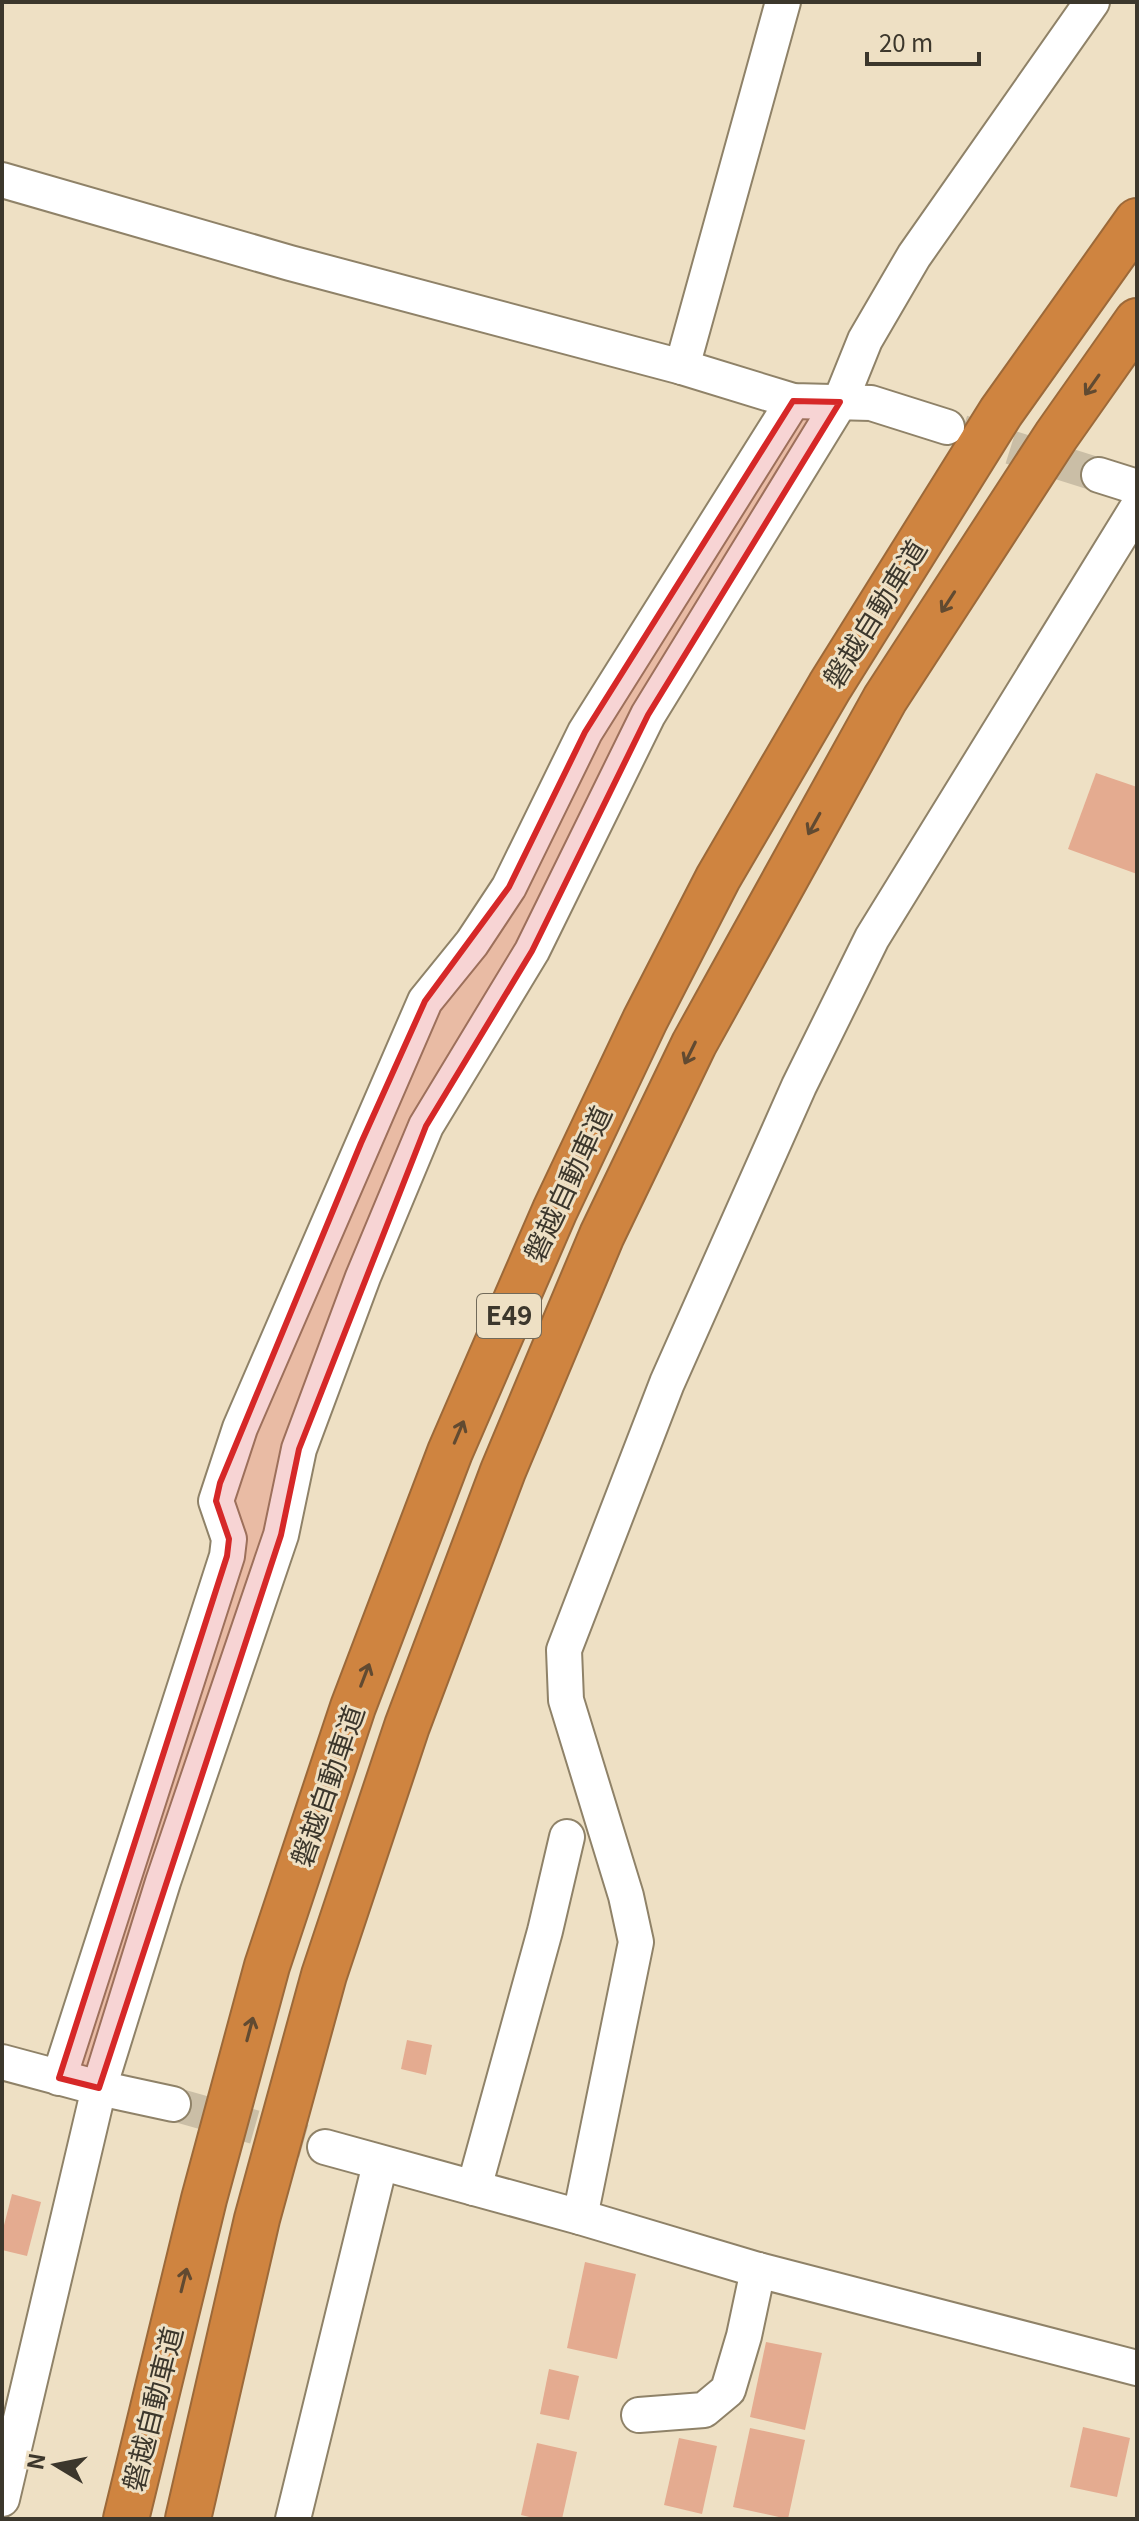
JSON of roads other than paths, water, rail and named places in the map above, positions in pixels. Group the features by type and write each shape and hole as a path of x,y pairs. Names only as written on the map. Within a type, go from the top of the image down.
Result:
{"highway":[{"name":"磐越自動車道","path":"126,2519 204,2199 277,1938 353,1707 450,1452 555,1210 645,1020 718,878 822,700 1001,412 1137,221"},
{"name":"磐越自動車道","path":"188,2519 257,2219 324,1975 407,1726 503,1471 602,1235 694,1044 885,699 1056,436 1137,321"}],"street":[{"path":"682,367 783,2"},
{"path":"2,2499 99,2088 163,1882 281,1535 299,1449 363,1277 426,1126 532,951 648,715 840,402 865,340 914,256 1092,2"},
{"path":"2,180 290,263 682,367 793,401 871,403 947,427"},
{"path":"59,2078 227,1556 229,1539 216,1501 220,1483 240,1428 361,1143 425,1001 472,943 509,887 585,732 793,401"},
{"path":"1099,475 1137,487"},
{"path":"580,2217 636,1942 626,1896 566,1700 564,1650 667,1383 799,1086 865,951 1137,508"},
{"path":"474,2188 545,1931 567,1837"},
{"path":"2,2062 173,2104"},
{"path":"325,2147 758,2270 1137,2368"},
{"path":"293,2519 380,2164"},
{"path":"639,2415 704,2410 728,2390 744,2336 758,2270"}],"tunnel":[{"path":"962,432 1099,475"},
{"path":"173,2104 325,2147"}]}
